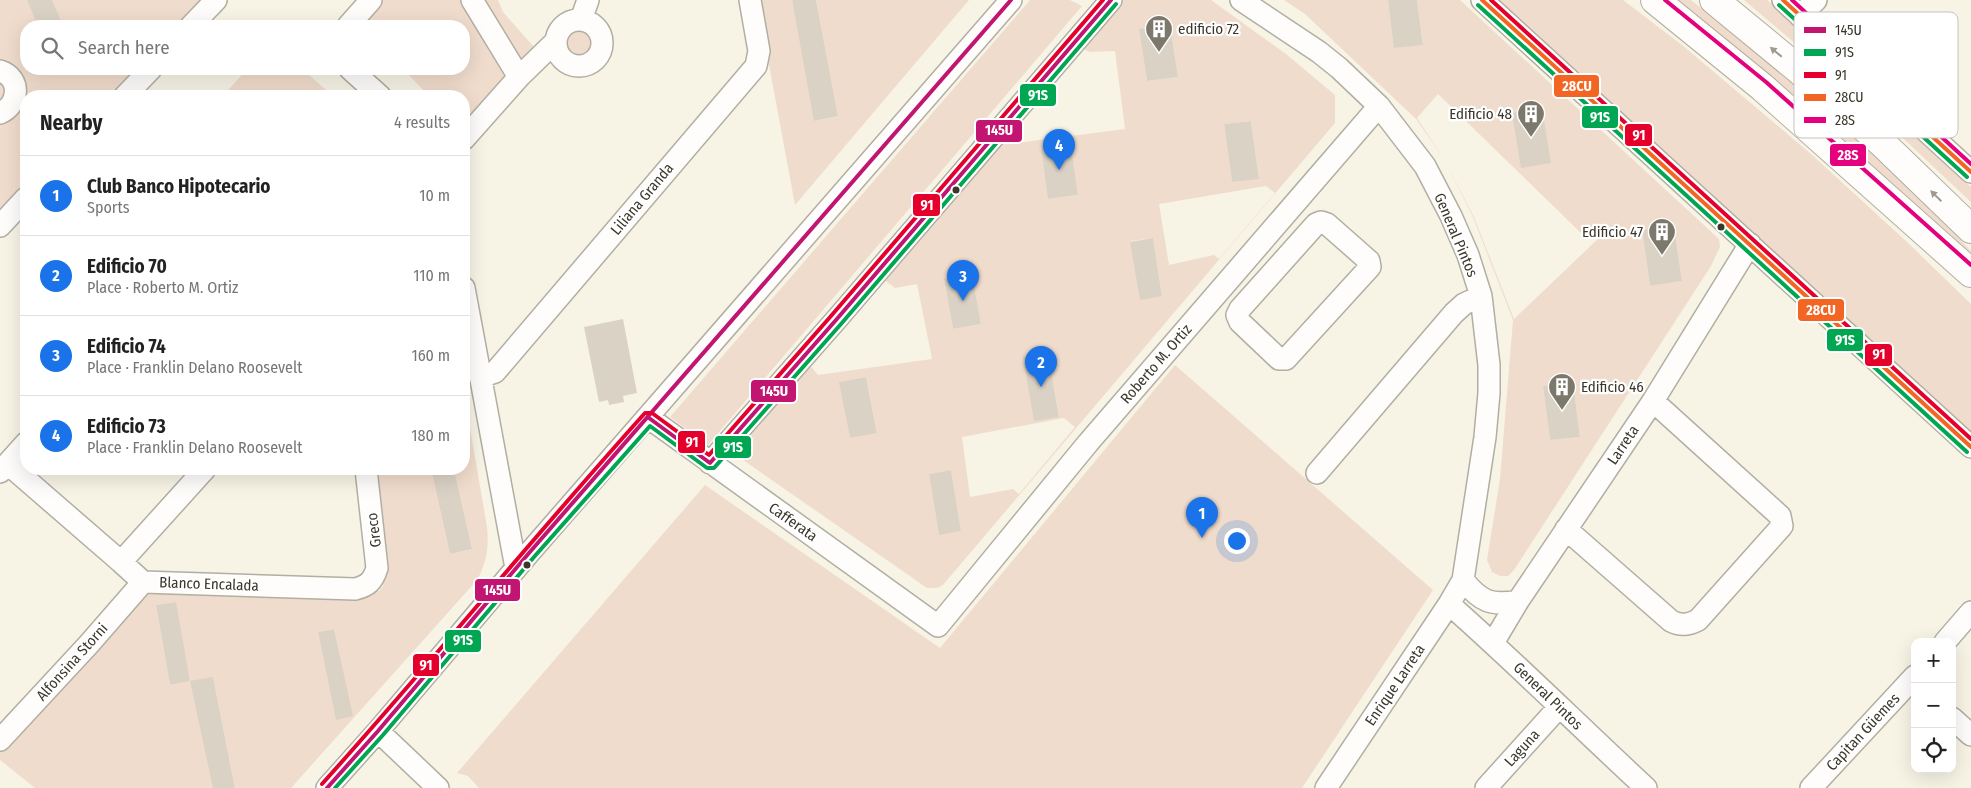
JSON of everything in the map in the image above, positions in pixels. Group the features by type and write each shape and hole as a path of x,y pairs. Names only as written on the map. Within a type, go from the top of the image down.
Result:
{"highway":[{"path":"1655,0 1794,115"},
{"path":"1714,0 1794,67"},
{"path":"1819,138 1969,271"},
{"path":"1876,138 1971,229"}],"street":[{"path":"197,20 216,0"},
{"path":"354,20 372,0"},
{"path":"472,0 519,77"},
{"name":"Liliana Granda","path":"480,377 496,372 756,66 759,51 750,0"},
{"path":"326,788 378,731 516,568 649,418 1011,0"},
{"path":"710,463 848,306 1111,0"},
{"name":"General Pintos","path":"1241,0 1319,52 1379,106 1424,166 1451,216 1468,255 1481,296 1489,365 1489,393 1485,437 1463,580"},
{"path":"1482,0 1971,447"},
{"path":"1783,0 1796,12"},
{"path":"1804,12 1816,0"},
{"path":"470,132 519,77 556,41 558,34 567,23 585,10 588,22 599,31 603,45 597,58 585,66 571,64 560,55 556,41"},
{"path":"0,71 10,76 16,89 12,104 8,109 0,113"},
{"path":"131,90 145,75"},
{"path":"357,75 373,90"},
{"name":"Roberto M. Ortiz","path":"938,626 1088,443 1379,106"},
{"path":"1934,138 1971,172"},
{"path":"0,226 20,204"},
{"path":"1321,222 1327,224 1369,261 1370,267 1286,359 1279,359 1240,322 1237,315 1240,309 1278,268 1316,224 1321,222"},
{"name":"Larreta","path":"1493,643 1566,528 1653,401 1750,244"},
{"path":"1257,248 1278,268"},
{"path":"1317,473 1454,313 1464,304 1481,296"},
{"path":"470,321 516,568"},
{"path":"1566,528 1671,620 1679,625 1689,625 1698,620 1782,526 1780,516 1653,401"},
{"name":"Cafferata","path":"649,418 938,626"},
{"path":"4,468 20,450"},
{"name":"Blanco Encalada","path":"4,468 122,562 143,582 355,589 364,587"},
{"path":"122,562 200,475"},
{"name":"Greco","path":"364,587 374,577 377,568 367,475"},
{"path":"1463,580 1473,592 1485,601 1505,603 1518,601"},
{"name":"Enrique Larreta","path":"1326,788 1449,604 1463,580"},
{"name":"Alfonsina Storni","path":"0,740 89,644 143,582"},
{"name":"General Pintos","path":"1449,604 1493,643 1646,788"},
{"path":"1948,638 1971,612"},
{"name":"Capitan Güemes","path":"1811,788 1911,682"},
{"name":"Laguna","path":"1486,788 1559,707"},
{"path":"1956,722 1971,735"},
{"path":"378,731 438,788"}],"shaded area":[{"path":"0,0 209,0 189,20 20,20 20,75 135,75 121,90 20,90 20,193 0,214"},
{"path":"379,0 469,0 512,74 470,126 470,90 423,90 409,75 470,75 470,20 362,20"},
{"path":"475,0 498,0 503,12 534,47 517,63"},
{"path":"757,0 792,0 815,121 838,116 816,0 969,0 795,205"},
{"path":"1030,0 1070,0 1082,6 708,445 670,417"},
{"path":"1122,0 1211,0 1286,54 1335,95 1335,123 943,585 937,588 927,588 743,460 739,441","holes":["1170,24 1178,77 1147,81 1139,29","1082,48 1090,52 1115,51 1125,129 1016,143 1013,127","1251,121 1259,178 1232,182 1224,124","1070,141 1078,195 1049,199 1041,145","1266,186 1275,193 1219,259 1214,255 1169,265 1159,204","1153,238 1162,295 1140,299 1131,241","972,274 981,324 953,329 944,279","882,278 895,288 917,284 932,359 818,375 808,363","1048,353 1059,417 1024,357","866,377 877,432 850,438 840,382","1064,418 1075,427 1019,494 1013,489 970,497 962,437","951,470 961,531 939,534 929,474"]},
{"path":"1284,0 1388,0 1395,48 1423,44 1417,0 1460,0 1719,239 1720,247 1711,266 1514,570 1508,576 1500,576 1492,572 1487,560 1500,479 1513,320 1473,217 1444,159 1416,119 1305,14","holes":["1438,94 1581,233 1602,235 1514,319 1474,217 1444,159 1417,118","1674,226 1682,281 1650,286 1642,230","1573,382 1580,437 1550,440 1543,386"]},
{"path":"1497,0 1623,0 1682,45 1811,154 1971,304 1971,434"},
{"path":"1675,0 1691,0 1764,59 1794,84 1794,98"},
{"path":"1744,0 1767,0 1794,25 1794,42"},
{"path":"579,24 592,30 598,43 592,56 579,62 566,56 560,43 566,30"},
{"path":"242,75 309,75 326,90 298,90 228,90"},
{"path":"1840,138 1855,138 1905,184 1971,253"},
{"path":"1903,138 1918,138 1971,187 1971,202"},
{"path":"1175,365 1433,590 1302,788 479,788 468,776 457,773 705,485 940,648"},
{"path":"470,428 488,541 487,553 478,579 291,788 235,788 213,677 213,788 35,788 0,760 0,744 144,587 361,593 379,591 383,586 384,574 374,475 432,475 450,554 472,549 455,475 470,475","holes":["175,602 190,681 170,685 156,605","334,629 352,716 336,719 318,632"]}],"building":[{"path":"27,0 52,0 60,20 35,20"},
{"path":"792,0 816,0 838,116 814,121"},
{"path":"1388,0 1417,0 1423,45 1394,48"},
{"name":"edificio 72","path":"1170,24 1178,77 1147,81 1139,29"},
{"name":"Edificio 48","path":"1542,108 1551,163 1521,168 1512,113"},
{"path":"1251,121 1259,179 1232,182 1224,124"},
{"path":"1070,140 1078,195 1048,199 1041,145"},
{"name":"Edificio 47","path":"1674,226 1682,281 1650,286 1642,230"},
{"path":"1153,238 1162,296 1140,300 1130,242"},
{"path":"972,273 981,324 953,329 944,279"},
{"path":"623,319 637,393 623,396 624,402 609,405 608,400 599,402 584,327"},
{"path":"1048,353 1059,417 1034,421 1023,357"},
{"path":"866,377 877,433 850,438 839,382"},
{"name":"Edificio 46","path":"1573,382 1580,437 1550,440 1543,386"},
{"path":"951,470 961,531 939,535 929,474"},
{"path":"432,475 455,475 472,549 450,554"},
{"path":"176,602 190,681 170,685 156,605"},
{"path":"334,629 353,716 336,720 318,632"},
{"path":"213,677 235,788 213,788 190,681"}],"transit line":[{"name":"145U","path":"327,788 1011,0"},
{"name":"91","path":"322,784 645,413 652,413 709,455 1103,0"},
{"name":"145U","path":"649,418 710,463 836,320 1111,0"},
{"name":"28CU","path":"1482,0 1971,447"},
{"name":"91","path":"1491,0 1971,439"},
{"name":"28S","path":"1665,0 1794,107"},
{"name":"28CU","path":"1783,0 1796,12"},
{"name":"28S","path":"1792,0 1805,12"},
{"name":"91S","path":"335,788 383,735 534,557 650,426 707,468 714,468 841,324 1116,4"},
{"name":"91S","path":"1478,5 1967,452"},
{"name":"91S","path":"1779,5 1794,19"},
{"name":"28S","path":"1829,138 1971,265"},
{"name":"91S","path":"1924,138 1967,177"},
{"name":"28CU","path":"1934,138 1971,172"},
{"name":"28S","path":"1943,138 1971,164"}],"place":[{"name":"edificio 72","path":"1159,53"},
{"name":"Edificio 48","path":"1531,138"},
{"name":"Edificio 73","path":"1059,170"},
{"name":"Edificio 47","path":"1662,256"},
{"name":"Edificio 74","path":"963,301"},
{"name":"Edificio 70","path":"1041,387"},
{"name":"Edificio 46","path":"1562,411"},
{"name":"Club Banco Hipotecario","path":"1202,538"}]}
